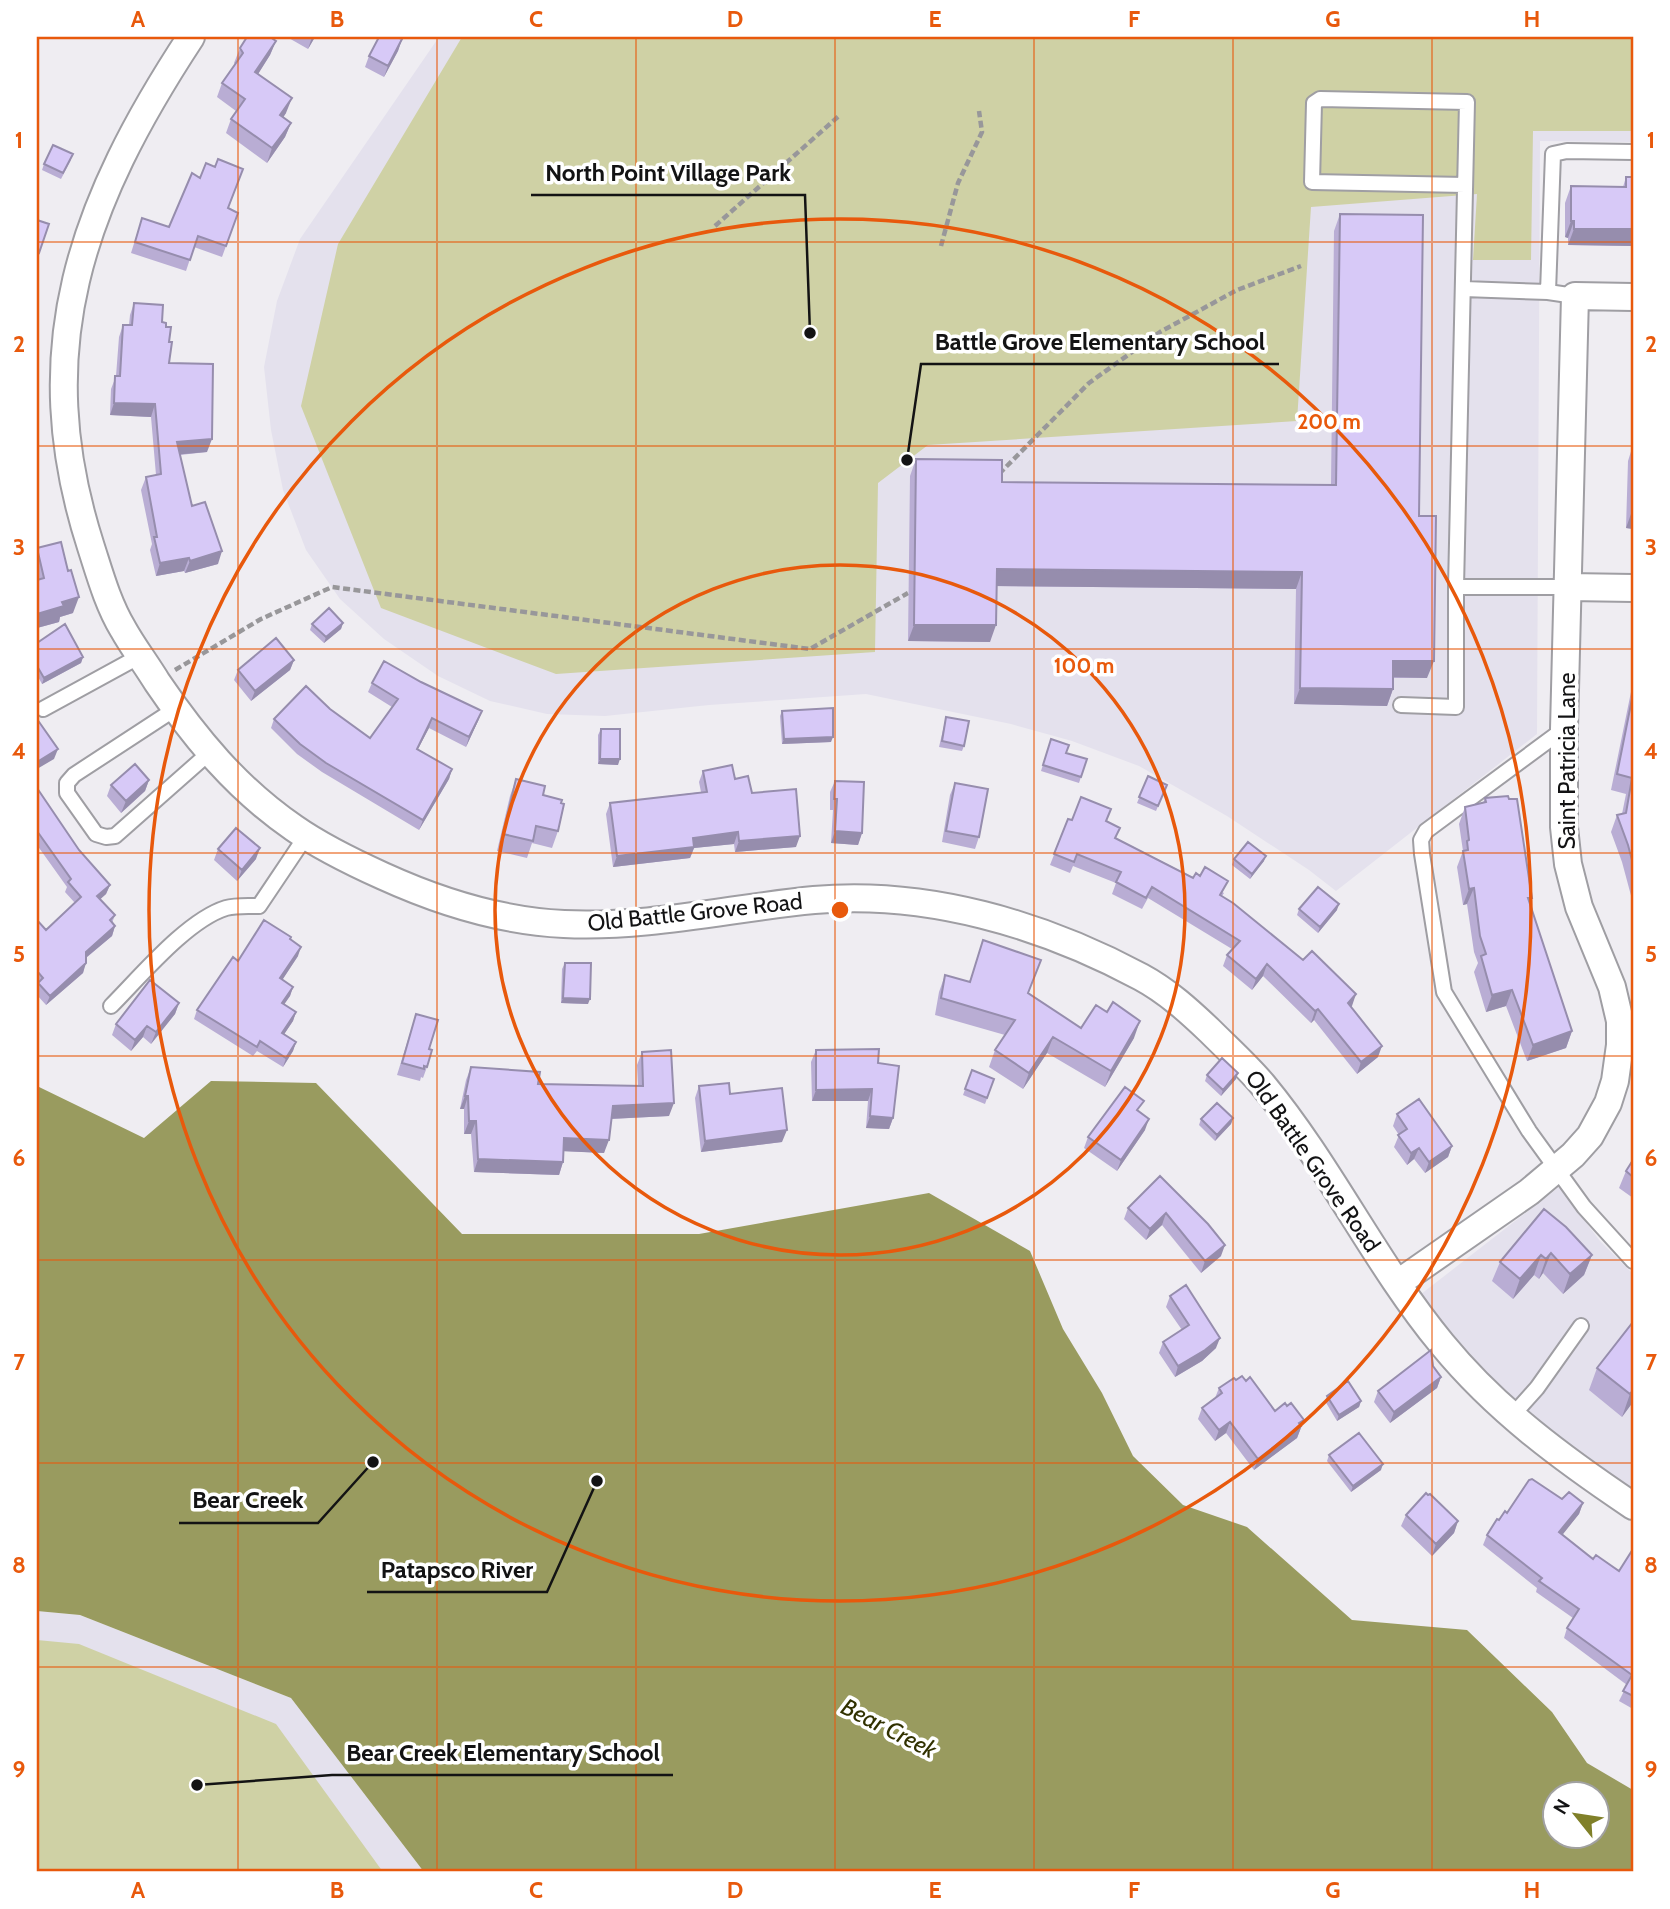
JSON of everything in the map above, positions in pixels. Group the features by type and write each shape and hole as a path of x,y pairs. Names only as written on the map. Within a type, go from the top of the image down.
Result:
{"street":[{"name":"Old Battle Grove Road","path":"191,37 140,118 97,208 76,279 65,344 63,379 75,489 100,575 121,627 175,709 209,753 274,813 306,836 425,895 465,908 543,922 613,923 819,900 897,899 973,914 1051,935 1148,981 1186,1010 1248,1068 1304,1139 1442,1345 1476,1382 1557,1454 1633,1506"},
{"path":"1575,296 1633,297"},
{"name":"Saint Patricia Lane","path":"1398,1283 1529,1192 1573,1155 1590,1136 1608,1104 1627,1046 1612,987 1579,906 1568,864 1564,827 1575,296"},
{"path":"1569,587 1633,588"}],"lane":[{"path":"1401,705 1456,707 1467,102 1320,99 1314,103 1312,182 1465,185"},
{"path":"1548,292 1553,154 1567,151 1633,152"},
{"path":"1464,289 1548,292 1575,296"},
{"path":"1457,587 1569,587"},
{"path":"43,709 140,656"},
{"path":"175,709 74,775 67,783 67,793 96,834 115,836 209,753"},
{"path":"1564,729 1426,831 1421,839 1444,992 1529,1131 1584,1207 1633,1261"},
{"path":"111,1006 177,939 227,908 259,906 306,836"},
{"path":"1512,1416 1537,1388 1581,1326"}],"path":[{"path":"941,246 958,183 982,132 979,111"},
{"path":"715,226 840,114"},
{"path":"996,477 1090,383 1160,332 1237,290 1301,266"},
{"path":"157,681 261,619 332,587 810,649 908,593"}],"shaded area":[{"path":"439,37 1633,37 1633,142 1540,141 1537,734 1336,891 1227,816 1139,766 1072,741 1011,724 866,694 709,705 605,716 547,714 490,701 438,676 384,639 340,599 306,550 283,490 271,430 264,367 277,301 300,239"},
{"path":"462,37 1633,37 1633,131 1533,131 1531,260 1473,260 1477,194 1311,207 1297,421 928,445 878,483 875,652 556,674 381,608 301,406 338,244"},
{"path":"1559,1187 1600,1241 1633,1274 1633,1490 1514,1408 1416,1298"},
{"path":"37,1611 80,1615 291,1698 424,1872 37,1872"},
{"path":"37,1640 79,1644 276,1724 383,1872 37,1872"}],"water":[{"path":"211,1081 316,1083 462,1234 699,1234 929,1193 1030,1251 1063,1329 1102,1393 1133,1456 1183,1505 1247,1527 1352,1620 1467,1630 1552,1712 1587,1763 1633,1790 1633,1872 424,1872 291,1698 80,1615 37,1611 37,1086 144,1138"}],"building":[{"path":"247,37 270,37 276,41 255,72 292,98 280,115 291,123 272,148 231,119 245,99 222,83 243,53 240,48"},
{"path":"379,37 402,39 388,66 369,56"},
{"path":"53,145 73,154 63,173 44,164"},
{"path":"218,159 243,169 228,208 238,213 226,246 198,236 190,260 135,242 142,218 169,227 192,173 200,178 206,163 215,167"},
{"path":"1626,177 1633,177 1633,229 1574,229 1574,221 1571,221 1571,186 1626,187"},
{"path":"1340,214 1423,215 1419,516 1436,516 1434,661 1393,661 1393,689 1300,688 1302,572 997,569 996,625 914,625 916,459 1002,460 1002,482 1336,485"},
{"path":"37,220 49,224 39,253 37,252"},
{"path":"134,303 163,305 162,322 166,323 166,327 171,327 169,363 213,364 212,439 177,442 192,506 205,502 222,551 190,561 189,558 160,563 154,537 157,537 146,477 161,474 155,404 114,403 115,376 120,376 123,325 132,325"},
{"path":"61,542 68,571 71,570 79,597 62,602 64,606 37,614 37,580 44,578 37,548"},
{"path":"329,608 343,623 326,637 312,624"},
{"path":"65,624 83,657 44,678 37,666 37,643"},
{"path":"276,638 294,660 255,691 238,670"},
{"path":"384,661 482,711 469,737 432,718 417,749 452,769 423,820 326,763 300,744 274,719 306,686 330,709 370,738 398,699 372,683"},
{"path":"1633,694 1633,864 1617,815 1626,813 1632,778 1617,774"},
{"path":"833,708 833,737 784,739 782,711"},
{"path":"946,717 969,721 964,746 942,741"},
{"path":"37,719 58,749 37,762"},
{"path":"601,729 620,729 620,759 600,759"},
{"path":"1051,739 1069,745 1066,753 1087,759 1081,777 1043,765"},
{"path":"135,764 149,780 126,801 111,785"},
{"path":"732,765 735,779 748,776 752,793 796,789 800,836 739,841 738,832 693,838 694,847 617,856 610,803 707,792 703,771"},
{"path":"1148,776 1167,785 1158,806 1139,797"},
{"path":"516,779 545,786 543,795 562,800 561,803 564,804 558,831 536,826 533,841 503,834"},
{"path":"835,781 864,782 862,833 835,831"},
{"path":"955,783 988,789 979,837 946,831"},
{"path":"37,788 79,850 110,885 97,896 115,915 110,920 115,926 86,952 86,963 50,996 38,983 43,978 37,971 37,920 46,930 81,897 68,882 71,879 37,831"},
{"path":"1508,796 1509,799 1517,799 1532,898 1528,898 1572,1031 1533,1045 1512,990 1492,995 1481,956 1486,954 1480,936 1474,888 1469,889 1463,851 1468,850 1469,840 1465,807 1486,802 1485,798"},
{"path":"1081,797 1111,809 1106,821 1120,828 1115,838 1193,878 1196,873 1200,876 1205,867 1228,881 1220,895 1303,960 1312,951 1356,994 1348,1003 1382,1046 1361,1062 1318,1009 1315,1011 1267,964 1256,979 1227,955 1240,941 1152,887 1146,898 1116,882 1121,872 1077,854 1074,862 1054,854 1068,819 1072,820"},
{"path":"236,828 260,848 242,870 218,849"},
{"path":"1248,842 1266,856 1252,874 1234,859"},
{"path":"1318,887 1339,904 1320,927 1299,909"},
{"path":"264,920 291,937 290,939 301,947 280,978 293,987 282,1003 296,1012 282,1033 296,1042 286,1058 260,1041 257,1047 197,1010 233,957 238,961"},
{"path":"983,940 1041,960 1028,993 1081,1028 1096,1005 1107,1012 1113,1002 1140,1021 1111,1071 1053,1037 1029,1073 995,1050 1015,1020 941,998 945,975 970,982"},
{"path":"565,963 591,963 590,999 563,998"},
{"path":"150,980 179,1003 156,1032 147,1026 135,1040 116,1024"},
{"path":"416,1014 438,1020 429,1049 432,1050 424,1069 402,1063"},
{"path":"879,1049 878,1063 899,1066 893,1118 870,1116 872,1089 816,1090 816,1050"},
{"path":"671,1050 674,1103 613,1106 609,1140 564,1138 563,1162 478,1159 476,1121 469,1121 468,1096 465,1096 471,1067 540,1072 538,1084 643,1086 642,1052"},
{"path":"1222,1058 1238,1073 1223,1090 1207,1075"},
{"path":"972,1070 994,1079 987,1098 965,1089"},
{"path":"729,1083 730,1094 782,1088 787,1130 705,1141 699,1086"},
{"path":"1125,1087 1144,1101 1137,1110 1149,1119 1121,1160 1088,1137"},
{"path":"1419,1099 1452,1146 1429,1162 1419,1148 1411,1153 1398,1135 1407,1129 1397,1114"},
{"path":"1217,1103 1233,1118 1217,1135 1201,1119"},
{"path":"1633,1160 1633,1177 1626,1171"},
{"path":"1160,1176 1225,1245 1205,1261 1166,1213 1150,1229 1128,1208"},
{"path":"1544,1209 1566,1227 1592,1255 1570,1274 1551,1253 1546,1259 1541,1255 1520,1279 1500,1262"},
{"path":"1186,1285 1220,1338 1178,1366 1163,1342 1189,1325 1170,1296"},
{"path":"1633,1322 1633,1390 1630,1394 1597,1368"},
{"path":"1431,1350 1433,1366 1441,1377 1394,1412 1378,1391"},
{"path":"1242,1376 1246,1381 1250,1377 1275,1411 1285,1403 1287,1406 1291,1403 1304,1420 1299,1423 1301,1426 1258,1459 1230,1422 1219,1430 1202,1408 1222,1393 1219,1388"},
{"path":"1348,1381 1361,1401 1339,1415 1327,1396"},
{"path":"1359,1433 1383,1464 1353,1486 1329,1455"},
{"path":"1532,1479 1562,1499 1569,1492 1583,1503 1559,1532 1593,1559 1596,1555 1619,1571 1633,1549 1633,1696 1623,1691 1632,1675 1567,1628 1579,1609 1539,1581 1542,1578 1487,1535 1497,1519 1499,1520 1505,1511 1507,1513"},
{"path":"1426,1493 1458,1521 1436,1544 1406,1515"}],"place":[{"name":"North Point Village Park","path":"810,333"},
{"name":"Battle Grove Elementary School","path":"907,460"},
{"name":"Bear Creek","path":"373,1462"},
{"name":"Patapsco River","path":"597,1481"},
{"name":"Bear Creek Elementary School","path":"197,1785"}]}
